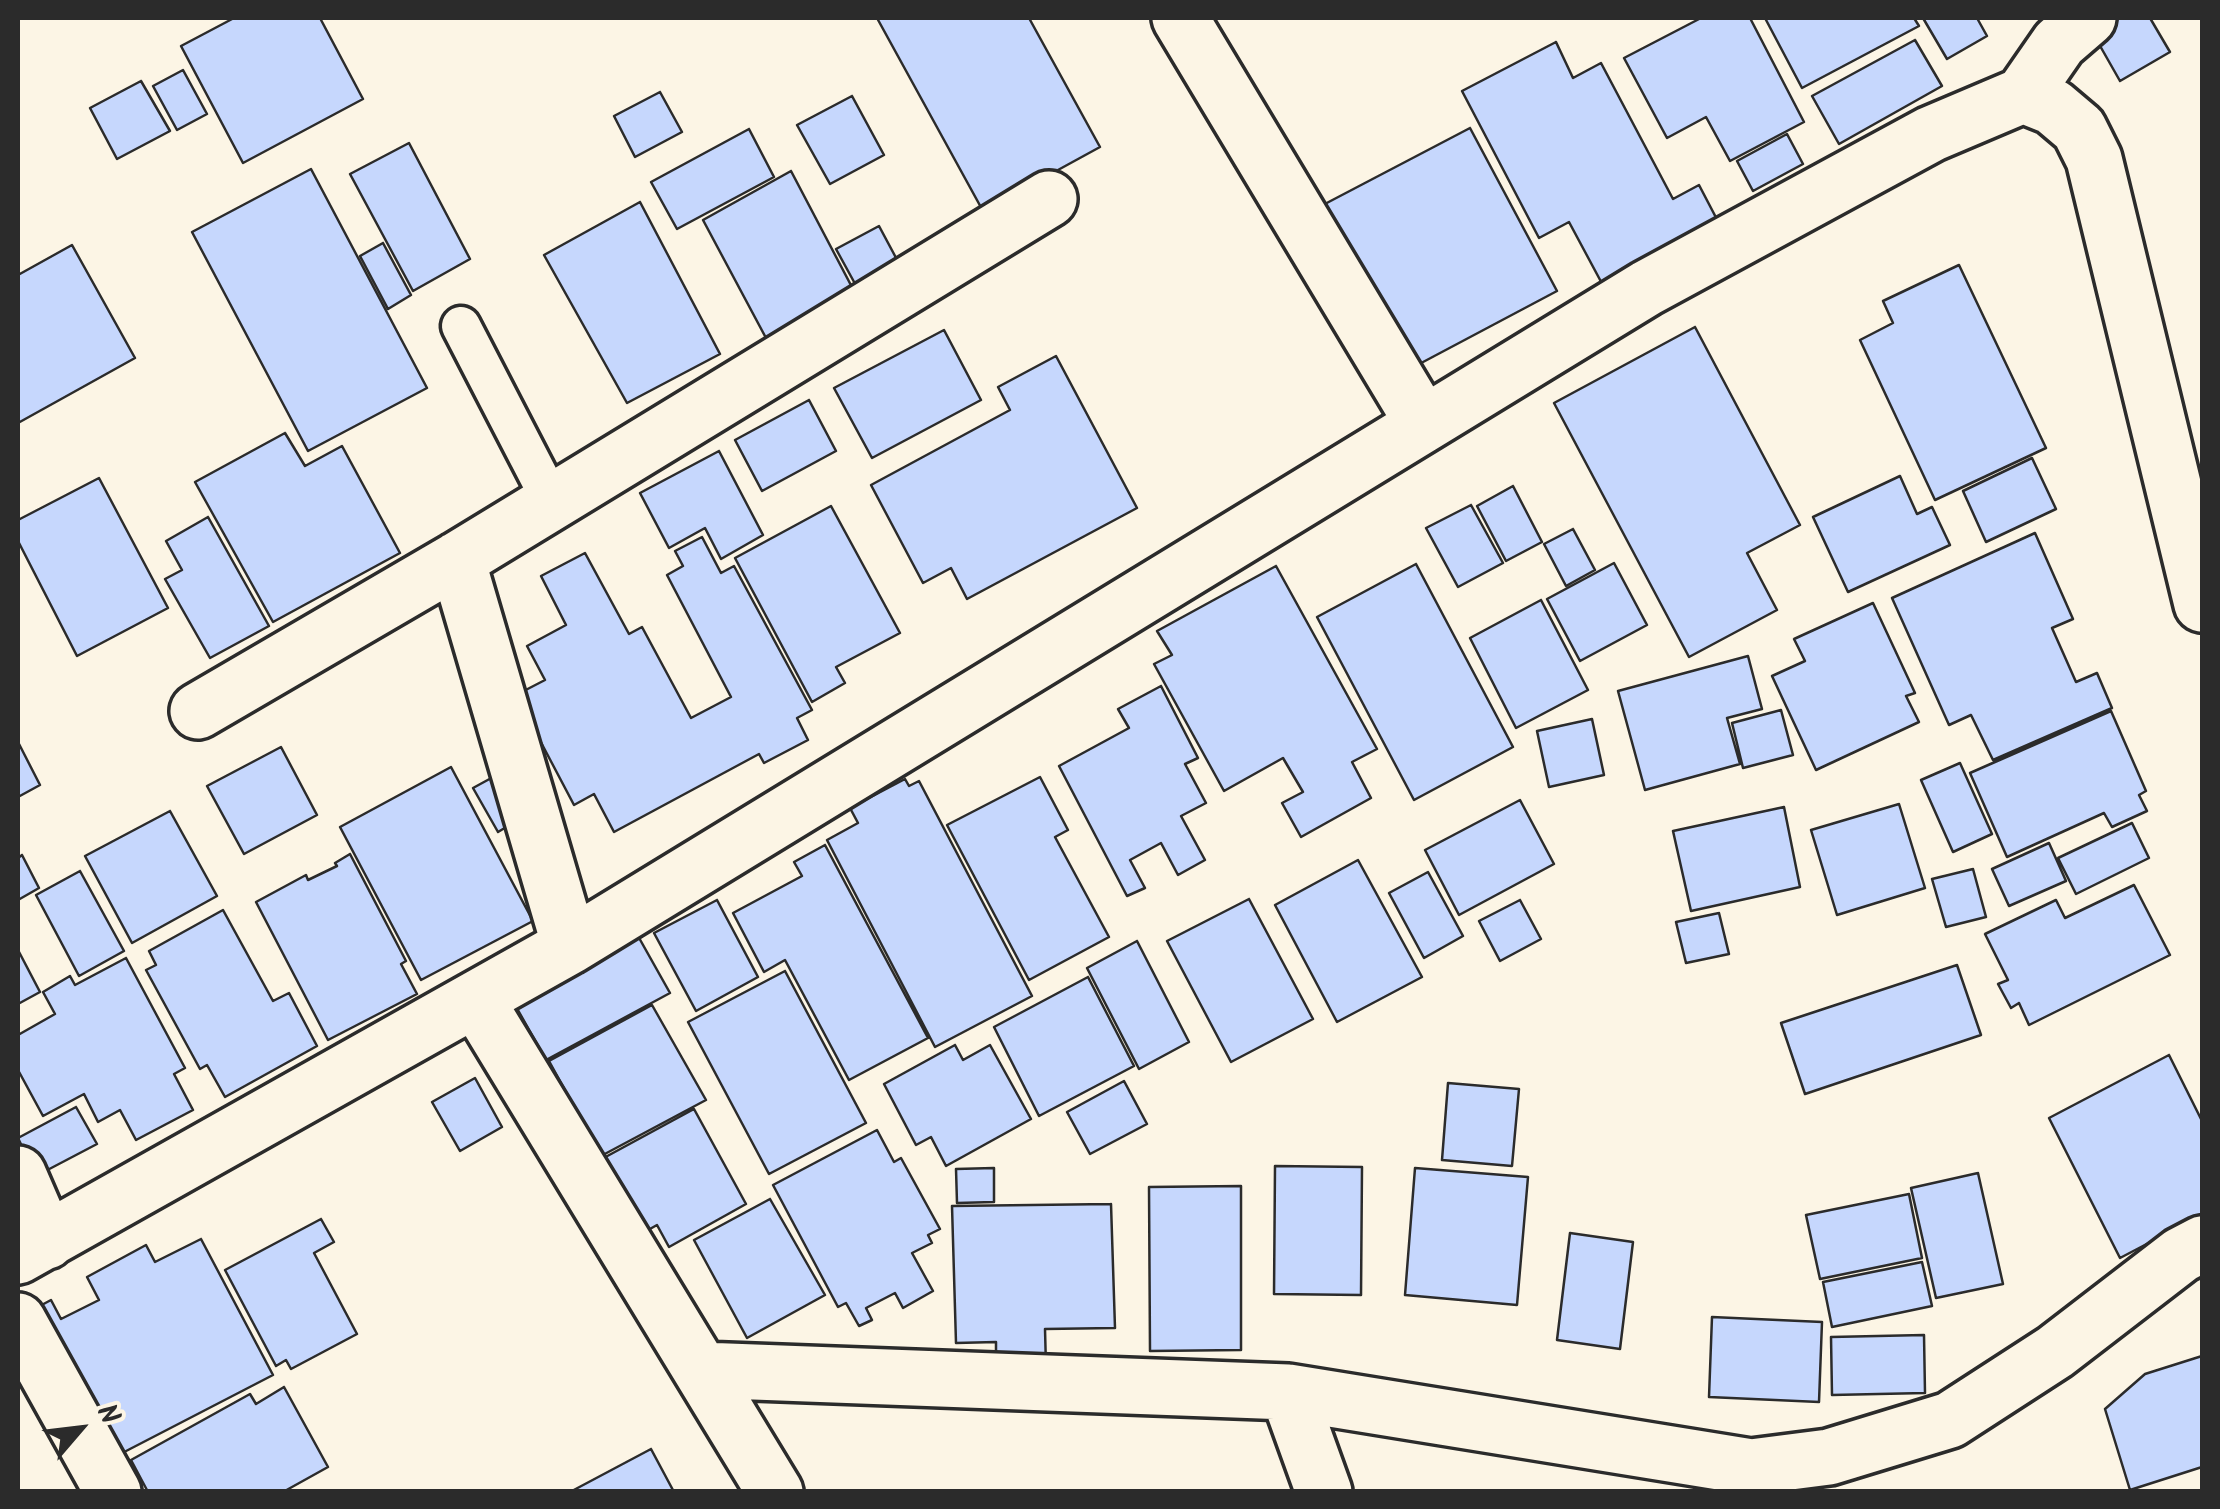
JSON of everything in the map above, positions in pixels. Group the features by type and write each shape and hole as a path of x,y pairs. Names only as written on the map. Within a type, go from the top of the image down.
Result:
{"street":[{"path":"1180,18 1423,423"},
{"path":"18,1174 32,1248 570,946 1648,288 1931,134 2022,96 2059,43 2088,18"},
{"path":"2022,96 2052,107 2079,129 2094,159 2200,586"},
{"path":"198,711 457,560 1049,199"},
{"path":"457,560 570,946"},
{"path":"476,1000 775,1492"},
{"path":"702,1370 1288,1392 1751,1467 1830,1458 1950,1420 2055,1352 2181,1254 2202,1244"},
{"path":"18,1321 113,1492"},
{"path":"1288,1392 1324,1492"}],"lane":[{"path":"461,326 552,502"}],"building":[{"path":"234,18 320,18 363,99 243,163 181,46"},
{"path":"877,18 1029,18 1100,147 983,211"},
{"path":"1701,18 1750,18 1804,122 1730,161 1706,117 1667,138 1624,58"},
{"path":"1765,18 1914,18 1919,26 1802,88"},
{"path":"1923,18 1977,18 1987,36 1947,59"},
{"path":"2097,18 2150,18 2170,52 2120,81 2087,23"},
{"path":"1915,40 1942,86 1839,144 1812,96"},
{"path":"1556,42 1573,78 1601,63 1673,199 1699,185 1722,229 1606,291 1569,222 1539,238 1462,91"},
{"path":"183,70 207,114 177,130 153,86"},
{"path":"141,81 170,131 117,159 90,108"},
{"path":"660,92 682,132 635,157 614,116"},
{"path":"852,96 884,155 830,184 797,125"},
{"path":"1470,128 1557,291 1408,370 1321,206"},
{"path":"749,129 774,177 677,229 651,182"},
{"path":"1787,134 1803,164 1753,191 1737,161"},
{"path":"409,143 470,259 413,291 350,174"},
{"path":"311,169 427,388 308,451 192,232"},
{"path":"791,171 854,291 766,338 703,220"},
{"path":"640,202 720,354 627,403 544,255"},
{"path":"879,226 902,269 859,291 836,249"},
{"path":"383,243 411,295 388,309 360,256"},
{"path":"72,245 135,358 18,423 18,275"},
{"path":"1959,265 2046,448 1935,500 1860,340 1893,323 1883,301"},
{"path":"1695,327 1800,525 1747,553 1777,610 1689,657 1554,403"},
{"path":"944,330 981,400 872,458 834,388"},
{"path":"1056,356 1137,508 967,599 951,568 923,583 871,485 1010,410 998,387"},
{"path":"809,400 836,451 762,491 735,440"},
{"path":"285,433 305,466 342,446 400,553 273,622 195,482"},
{"path":"719,451 763,535 721,559 705,528 669,548 640,493"},
{"path":"2032,458 2056,509 1986,542 1963,491"},
{"path":"1900,476 1917,514 1932,507 1950,545 1848,592 1813,517"},
{"path":"99,478 168,608 77,656 18,541 18,520"},
{"path":"1513,486 1542,542 1506,561 1477,506"},
{"path":"1471,505 1503,563 1458,587 1426,528"},
{"path":"831,506 900,633 836,667 845,683 812,702 735,558"},
{"path":"208,517 269,626 210,658 165,579 182,570 166,541"},
{"path":"1573,529 1595,570 1566,586 1544,544"},
{"path":"2035,533 2073,619 2052,628 2076,682 2097,673 2112,708 1993,760 1971,715 1949,725 1892,598"},
{"path":"702,537 721,573 734,566 812,710 797,718 808,740 764,763 759,754 614,832 594,794 574,805 516,695 545,680 527,646 566,625 541,576 585,553 629,634 642,627 691,718 731,697 667,575 683,566 675,551"},
{"path":"1614,563 1647,625 1580,661 1547,599"},
{"path":"1416,564 1513,747 1414,800 1317,617"},
{"path":"1276,566 1377,749 1352,762 1371,798 1301,837 1282,803 1303,792 1283,758 1224,791 1154,664 1172,655 1157,631"},
{"path":"1541,600 1588,690 1516,728 1470,638"},
{"path":"1873,603 1915,693 1906,696 1919,722 1816,770 1772,676 1805,661 1794,639"},
{"path":"1748,656 1762,709 1727,718 1740,764 1645,790 1618,691"},
{"path":"1161,686 1198,758 1185,764 1206,803 1181,816 1205,860 1178,875 1161,843 1130,860 1145,888 1127,896 1059,766 1129,728 1118,709"},
{"path":"1781,710 1793,755 1743,768 1732,723"},
{"path":"2111,711 2146,791 2139,795 2147,811 2112,827 2104,813 2007,857 1970,773"},
{"path":"1592,719 1604,775 1549,787 1537,731"},
{"path":"18,742 40,785 18,797"},
{"path":"281,747 317,815 244,854 207,786"},
{"path":"1960,763 1992,834 1953,852 1921,780"},
{"path":"451,767 533,921 421,980 340,827"},
{"path":"495,776 518,820 498,832 473,788"},
{"path":"1040,777 1068,830 1055,837 1109,937 1029,980 947,825"},
{"path":"905,779 909,786 919,781 1032,996 935,1047 827,840 858,823 850,808"},
{"path":"1520,800 1554,864 1459,915 1425,850"},
{"path":"1899,804 1925,888 1837,915 1811,830"},
{"path":"1784,807 1800,887 1691,911 1673,831"},
{"path":"170,811 217,896 132,943 85,856"},
{"path":"2132,823 2149,858 2076,894 2058,858"},
{"path":"2049,843 2066,881 2009,906 1992,869"},
{"path":"825,845 928,1038 849,1080 785,960 764,972 733,913 802,876 794,862"},
{"path":"350,854 406,961 401,964 417,994 328,1040 256,902 306,875 308,880 337,866 335,863"},
{"path":"22,855 39,888 18,900 18,858"},
{"path":"1358,860 1422,977 1337,1022 1275,905"},
{"path":"1973,869 1986,917 1946,927 1932,879"},
{"path":"80,871 124,951 79,976 36,895"},
{"path":"1428,872 1463,936 1424,958 1389,893"},
{"path":"2134,885 2170,955 2029,1025 2019,1003 2011,1008 1998,984 2008,980 1985,934 2056,900 2065,918"},
{"path":"1249,899 1313,1019 1231,1062 1167,941"},
{"path":"717,900 758,977 696,1011 654,933"},
{"path":"1520,900 1541,939 1500,961 1479,921"},
{"path":"223,910 273,1001 289,993 317,1046 225,1097 207,1065 200,1069 146,970 156,965 149,951"},
{"path":"1719,913 1729,954 1686,963 1676,922"},
{"path":"638,936 670,993 546,1060 514,1003"},
{"path":"1137,941 1189,1042 1139,1069 1087,968"},
{"path":"18,950 40,992 18,1004"},
{"path":"126,958 185,1068 174,1074 193,1110 136,1140 120,1110 98,1122 84,1094 43,1116 18,1070 18,1035 55,1014 43,992 70,976 75,985"},
{"path":"1957,965 1981,1035 1805,1094 1781,1023"},
{"path":"785,971 866,1123 769,1174 688,1022"},
{"path":"1088,977 1134,1066 1039,1116 994,1027"},
{"path":"652,1005 706,1100 601,1156 549,1061"},
{"path":"955,1045 963,1060 990,1045 1031,1119 946,1166 931,1137 916,1145 884,1084"},
{"path":"2169,1055 2202,1121 2202,1215 2120,1258 2049,1118"},
{"path":"475,1078 502,1127 460,1151 432,1102"},
{"path":"1124,1081 1147,1124 1090,1154 1067,1112"},
{"path":"1448,1083 1519,1089 1512,1166 1442,1160"},
{"path":"76,1107 97,1144 36,1176 18,1138"},
{"path":"694,1109 746,1204 669,1247 657,1225 641,1234 600,1160"},
{"path":"877,1130 894,1162 901,1158 940,1229 928,1235 932,1243 912,1253 933,1291 903,1308 895,1293 866,1308 872,1320 859,1326 846,1303 838,1307 773,1185"},
{"path":"1275,1166 1362,1167 1361,1295 1274,1294"},
{"path":"994,1168 994,1202 957,1203 956,1169"},
{"path":"1415,1168 1528,1177 1517,1305 1405,1295"},
{"path":"1978,1173 2003,1284 1936,1298 1911,1188"},
{"path":"1241,1186 1241,1350 1150,1351 1149,1187"},
{"path":"1909,1194 1922,1258 1820,1279 1806,1215"},
{"path":"770,1199 825,1295 747,1338 694,1240"},
{"path":"1111,1204 1115,1328 1045,1329 1046,1367 996,1368 996,1342 956,1343 952,1206"},
{"path":"321,1219 334,1242 314,1253 357,1334 291,1369 286,1360 276,1366 225,1270"},
{"path":"1570,1233 1633,1242 1620,1349 1557,1340"},
{"path":"201,1239 273,1375 101,1464 23,1315 51,1300 61,1319 99,1300 87,1277 146,1245 155,1262"},
{"path":"1922,1262 1932,1306 1832,1327 1823,1282"},
{"path":"1712,1317 1822,1322 1819,1402 1709,1397"},
{"path":"1924,1335 1925,1393 1832,1395 1831,1337"},
{"path":"2202,1356 2202,1467 2130,1490 2105,1409 2145,1374"},
{"path":"284,1387 328,1467 283,1492 148,1492 131,1460 250,1394 256,1404"},
{"path":"651,1449 674,1492 570,1492"}]}
